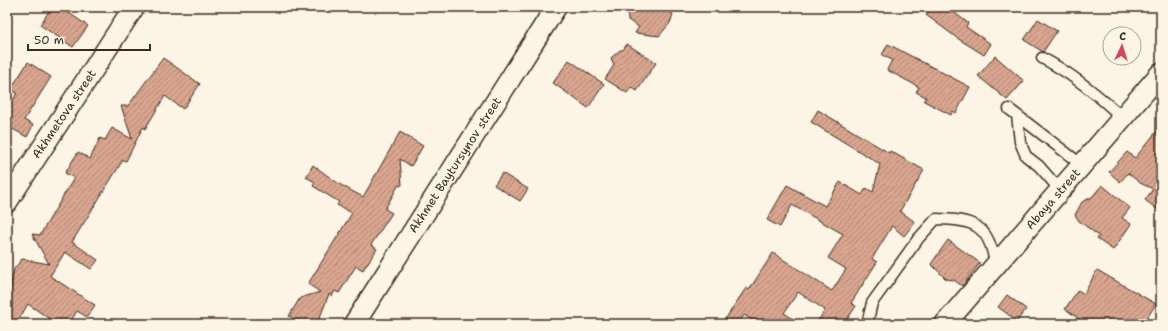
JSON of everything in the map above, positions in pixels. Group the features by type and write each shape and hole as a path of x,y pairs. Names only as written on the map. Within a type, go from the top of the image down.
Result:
{"street":[{"name":"Akhmetova street","path":"7,202 134,7"},
{"name":"Akhmet Baytursynov street","path":"354,324 556,7"},
{"name":"Abaya street","path":"945,324 1161,74"}],"lane":[{"path":"1042,58 1068,73 1091,90 1115,111 1116,126"},
{"path":"1060,190 1039,166 1026,156 1020,142 1013,112 1082,165"},
{"path":"867,324 872,303 918,239 936,219 959,219 971,222 984,232 993,249 995,265"}],"building":[{"path":"52,7 60,7 88,26 73,47 40,25"},
{"path":"627,7 662,7 673,14 670,23 659,36 635,33 639,27 628,20"},
{"path":"932,7 947,7 968,23 966,27 991,44 984,55 957,38 926,15"},
{"path":"1038,19 1057,31 1043,52 1024,40"},
{"path":"627,44 656,63 637,91 631,87 627,93 605,79 614,65 611,58 620,50 623,50"},
{"path":"888,44 970,87 956,113 953,111 951,115 924,101 926,97 916,92 919,87 887,70 892,60 882,55"},
{"path":"995,56 1024,81 1007,100 978,76"},
{"path":"163,58 200,84 183,109 165,96 145,129 143,127 126,161 123,160 72,242 98,260 91,269 65,252 50,276 95,305 87,317 77,311 69,324 57,324 28,304 16,324 13,324 7,320 7,294 9,295 14,269 22,259 49,264 32,234 40,235 74,178 65,173 78,152 90,159 100,138 105,140 112,128 132,139 121,106 128,106"},
{"path":"569,60 604,84 588,108 553,83"},
{"path":"28,62 51,77 24,120 33,125 27,137 7,126 7,111 17,93 11,89"},
{"path":"818,110 889,153 890,151 924,170 900,211 915,222 904,236 892,226 872,259 877,262 851,303 856,306 844,324 816,324 825,310 798,292 784,313 801,324 759,324 744,315 738,324 722,324 746,288 749,290 773,253 832,291 846,269 828,258 843,234 792,205 780,227 767,220 787,185 825,206 840,182 862,195 866,188 873,192 880,164 811,122"},
{"path":"1161,126 1161,212 1145,200 1153,189 1140,183 1128,173 1120,182 1109,172 1127,152 1135,158"},
{"path":"400,132 423,146 411,166 400,159 402,185 398,186 385,209 392,213 371,245 377,249 363,270 356,266 339,293 335,291 332,296 329,294 320,317 315,324 303,324 289,316 300,298 320,292 308,284 352,213 337,205 339,202 313,186 315,182 306,177 313,165 339,184 363,197"},
{"path":"502,173 528,189 520,201 494,185"},
{"path":"1102,185 1130,208 1122,218 1131,224 1113,250 1097,239 1099,236 1079,221 1075,215 1082,202 1092,197"},
{"path":"948,240 980,263 962,286 954,280 946,279 931,264"},
{"path":"1097,270 1156,304 1143,324 1087,324 1065,309 1078,290 1084,294"},
{"path":"1007,295 1026,309 1017,321 998,307"}]}
